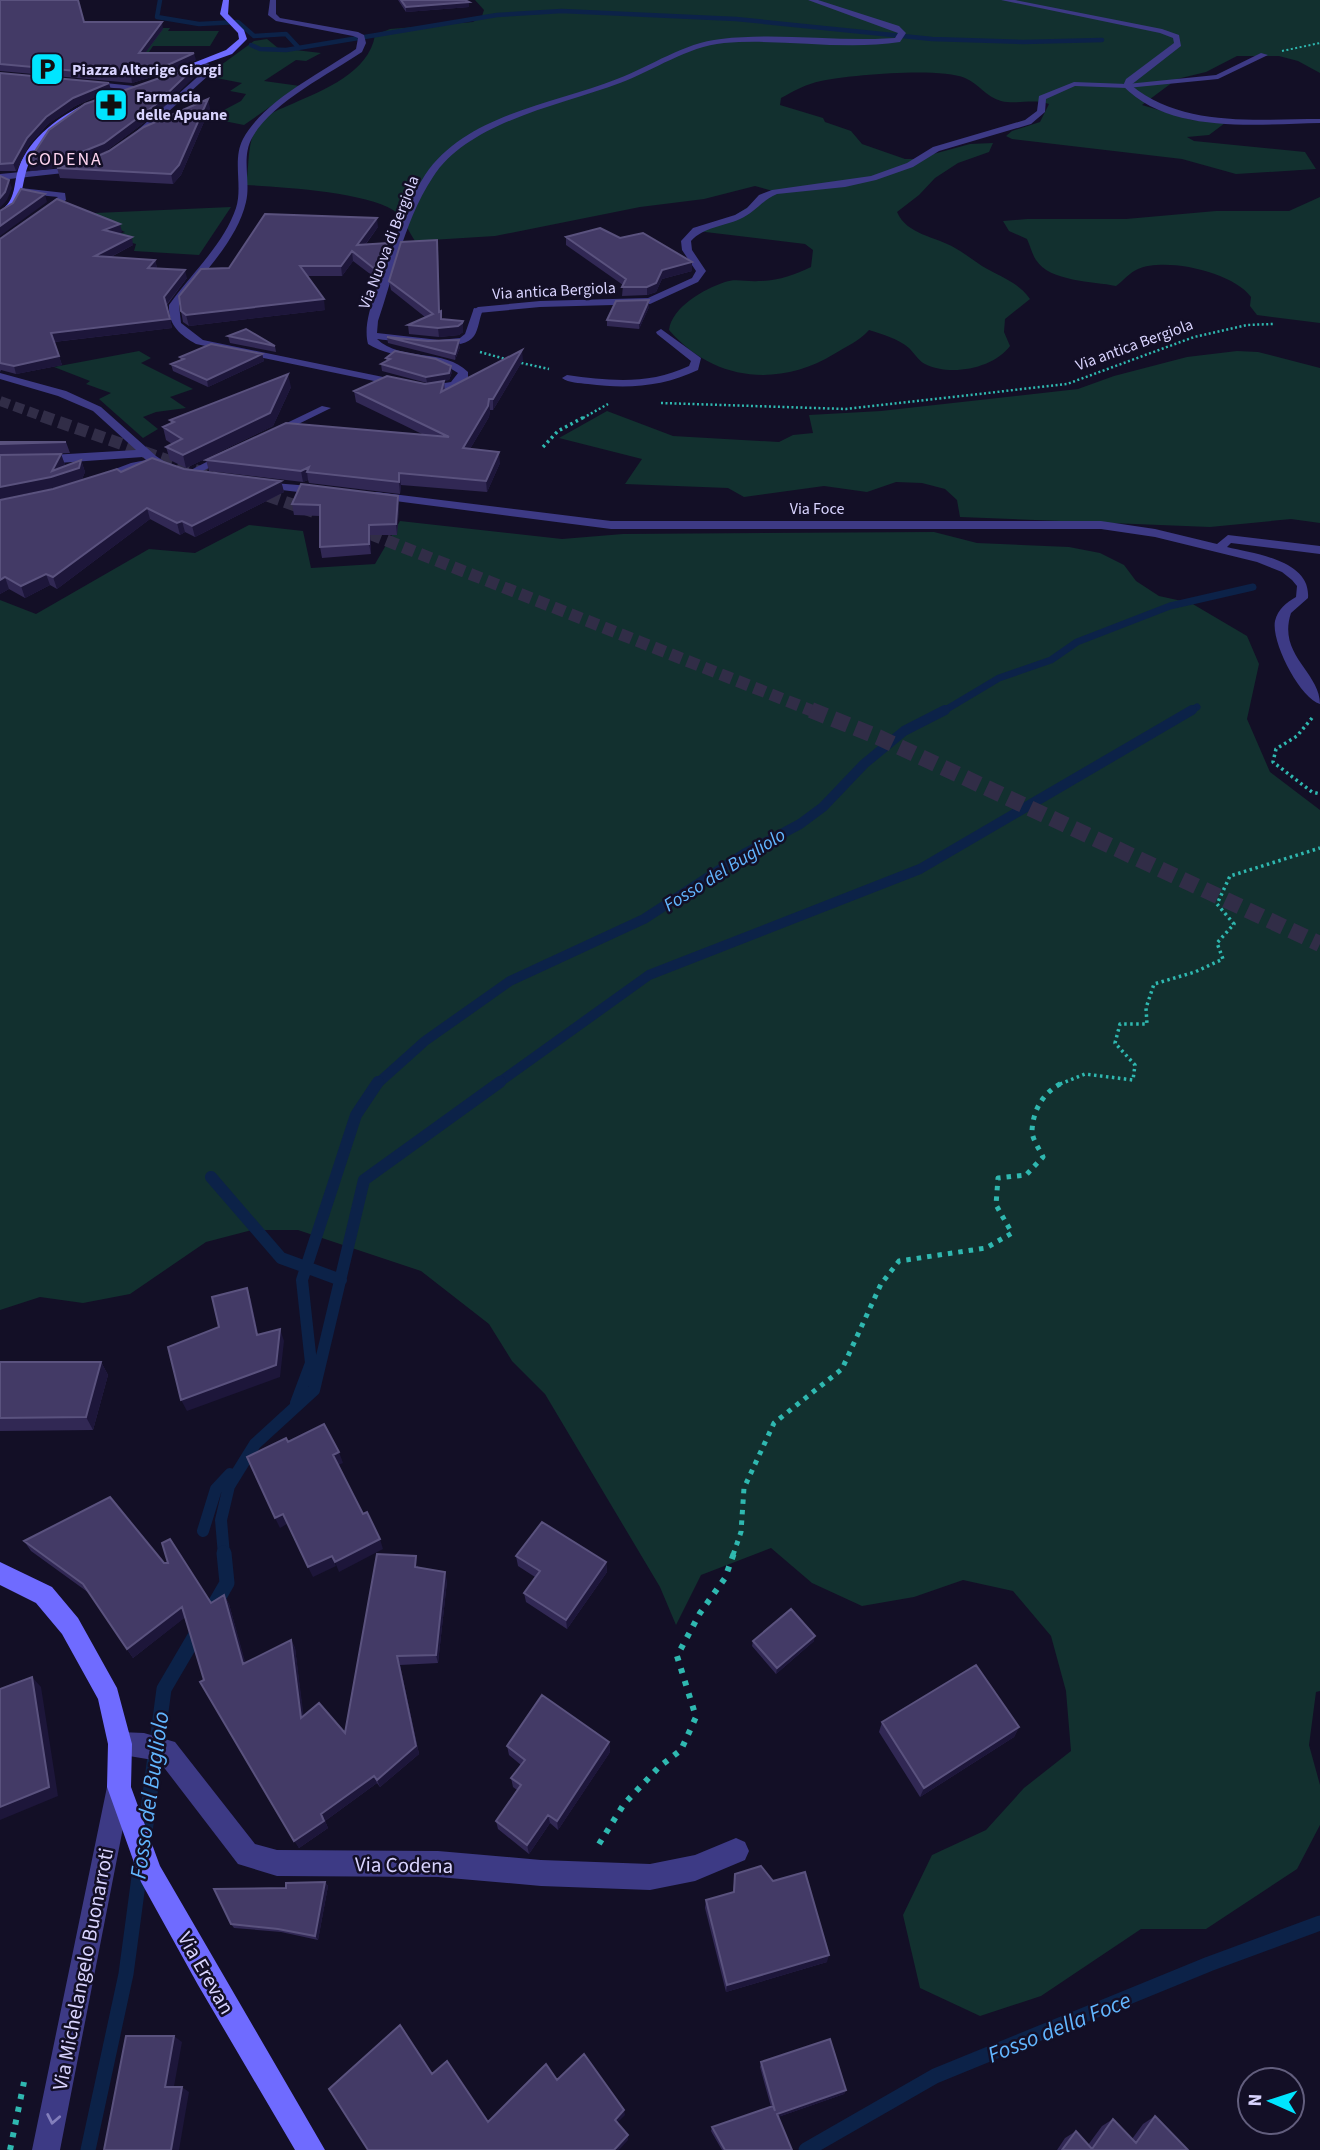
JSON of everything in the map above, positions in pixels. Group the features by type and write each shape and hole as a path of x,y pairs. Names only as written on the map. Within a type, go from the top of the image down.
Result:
{"street":[{"path":"167,76 205,64 229,52 243,39 241,32 224,13 226,0"},
{"name":"Via Nuova di Bergiola","path":"273,0 272,15 278,20 355,34 361,37 362,43 359,50 261,120 246,141 242,173 243,197 237,218 174,305 173,315 181,330 200,342 426,389 454,385 463,377 460,368 386,351 372,342 371,336 373,321 422,188 436,165 497,125 644,71 674,54 702,44 777,40 866,43 897,40 902,33 896,28 811,0"},
{"path":"317,0 336,0"},
{"path":"1004,0 1162,31 1176,37 1178,44 1129,81 1127,86"},
{"path":"1127,86 1218,77 1264,55"},
{"path":"122,146 144,131 207,72 205,64"},
{"path":"76,82 134,88"},
{"path":"115,94 145,84"},
{"name":"Via antica Bergiola","path":"445,344 463,341 469,336 478,310 540,304 650,301 695,280 701,271 687,250 686,241 696,230 750,210 762,197 775,192 845,184 910,165 936,149 1028,122 1041,112 1042,98 1074,84 1127,86"},
{"path":"1127,86 1150,105 1178,112 1226,120 1320,121"},
{"path":"0,215 6,212 21,191 21,174 32,152 50,130 68,116 95,103"},
{"path":"0,177 71,172 93,163"},
{"path":"21,191 57,193 64,197 34,220"},
{"path":"567,378 631,386 666,379 694,368 697,360 661,332"},
{"path":"371,336 395,336 445,344"},
{"path":"0,376 58,392 97,409 128,433 146,453 165,468 187,475 211,478"},
{"path":"265,437 326,408"},
{"path":"187,475 240,448"},
{"path":"0,461 58,460 146,453"},
{"path":"90,482 135,465 158,462"},
{"path":"247,483 337,493"},
{"name":"Via Foce","path":"364,495 611,525 986,523 1101,526 1154,533 1261,559 1286,569 1297,577 1303,586 1301,598 1285,612 1280,629 1295,669 1320,700"},
{"path":"1220,548 1227,539 1320,550"},
{"path":"0,1573 44,1595 70,1626 109,1696 120,1744 119,1787"},
{"name":"Via Codena","path":"120,1744 144,1745 166,1751 247,1855 277,1863 438,1864 581,1875 650,1877 695,1868 736,1852"},
{"name":"Via Michelangelo Buonarroti","path":"46,2150 119,1787"},
{"name":"Via Erevan","path":"119,1787 150,1873 207,1976 311,2150"}],"path":[{"path":"1264,55 1320,43"},
{"name":"Via antica Bergiola","path":"657,403 846,409 1066,384 1092,378 1222,328 1249,323 1273,324"},
{"path":"445,344 548,368 567,378"},
{"path":"543,447 558,430 618,401"},
{"path":"1320,708 1297,736 1276,749 1273,762 1312,792 1320,794"},
{"path":"581,1875 624,1804 659,1767 681,1750 696,1717 677,1656 700,1612 725,1578 741,1532 744,1488 774,1423 842,1369 881,1284 900,1261 986,1248 1012,1233 996,1205 998,1178 1026,1175 1042,1157 1032,1133 1040,1101 1051,1088 1085,1074 1133,1080 1135,1065 1115,1043 1120,1024 1147,1024 1146,1008 1154,984 1195,972 1223,959 1217,943 1234,925 1217,904 1230,876 1320,848"},
{"path":"10,2150 26,2074"}],"green space":[{"path":"475,0 1320,0 1320,73 1298,61 1279,56 1237,56 1206,72 1177,79 1142,105 1192,120 1225,123 1209,135 1187,137 1194,141 1305,152 1316,169 1236,174 1182,159 1012,139 1006,136 1012,131 1040,122 1049,104 1001,101 965,78 953,75 872,75 810,84 781,98 780,105 823,118 825,122 851,131 862,144 905,159 915,159 970,144 993,143 989,152 958,163 935,178 897,212 907,226 958,250 1014,284 1030,299 1005,319 1004,332 1010,346 1003,354 983,365 959,370 935,368 925,364 900,342 869,330 852,344 813,365 769,375 747,374 705,360 686,347 669,330 671,322 682,307 717,285 733,280 779,279 811,267 813,250 805,244 697,231 734,216 773,191 755,186 704,199 640,207 495,236 415,241 396,213 380,204 322,191 246,185 252,137 266,117 317,93 354,70 364,60 375,35 390,29 473,22 482,16 484,10"},
{"path":"0,27 170,28 168,31 219,31 210,46 153,46 149,52 60,52"},
{"path":"267,39 278,48 321,53 306,61 296,60 264,81 300,86 244,125 209,118 241,101 246,94 230,91 242,83 206,76 254,41"},
{"path":"1320,197 1320,323 1257,315 1250,306 1251,297 1242,288 1230,280 1198,269 1150,266 1129,274 1116,286 1061,277 1043,267 1035,258 1027,239 1009,231 1003,221 1126,219 1216,211 1289,211"},
{"path":"231,207 199,255 134,251 136,244 111,237 125,232 95,220 50,215"},
{"path":"139,351 151,358 141,363 193,389 170,397 186,408 156,412 143,417 158,429 143,438 99,399 111,393 86,384 90,381 54,367"},
{"path":"1237,351 1258,352 1320,368 1320,523 1291,519 1210,527 960,517 957,500 945,489 922,483 896,482 867,492 824,486 744,497 728,488 625,484 642,459 559,438 607,411 673,436 779,442 793,435 813,433 809,415 881,411 1078,389 1114,376 1187,357"},
{"path":"400,521 562,539 623,534 934,532 977,543 1069,547 1100,553 1124,565 1136,581 1159,596 1191,603 1247,636 1259,664 1247,719 1270,772 1320,810 1320,1691 1316,1692 1309,1745 1320,1785 1320,1825 1297,1869 1206,1929 1141,1929 1041,1996 980,2016 920,1988 903,1915 932,1855 986,1830 1024,1788 1071,1751 1066,1691 1051,1636 1013,1591 963,1580 914,1597 862,1606 812,1583 771,1548 701,1575 676,1625 660,1587 545,1394 512,1361 489,1324 421,1271 298,1230 252,1230 206,1242 130,1294 83,1303 40,1297 0,1310 0,600 36,614 149,549 195,553 249,525 303,531 311,568 375,564"}],"building":[{"path":"0,0 78,0 84,22 162,22 139,53 194,53 170,64 131,76 0,64"},
{"path":"401,0 465,0 469,2 406,7"},
{"path":"197,65 155,105 104,143 67,158 28,162 49,130 85,104"},
{"path":"0,73 109,83 73,98 46,117 27,138 13,163 0,164"},
{"path":"208,99 179,165 171,174 57,168 89,160 109,151 144,127"},
{"path":"0,176 9,180 0,198"},
{"path":"21,189 45,194 0,226 0,211 13,203"},
{"path":"57,199 120,224 104,230 132,237 95,256 155,260 148,268 185,270 164,297 170,319 51,333 59,356 14,366 0,363 0,239"},
{"path":"265,214 377,218 357,245 387,243 376,270 352,251 341,266 300,266 324,299 186,315 181,311 179,296 201,269 229,268"},
{"path":"600,228 620,238 643,233 692,262 662,270 656,283 647,287 622,287 626,279 566,237"},
{"path":"437,240 441,319 463,321 458,326 438,328 408,325 433,314 389,281 401,242"},
{"path":"649,300 639,323 607,320 616,301"},
{"path":"246,329 275,346 228,336"},
{"path":"387,337 428,341 459,340 455,354"},
{"path":"211,344 262,354 207,380 171,364 184,359 180,357"},
{"path":"522,350 493,399 489,399 488,406 463,448 499,452 486,481 399,473 399,482 307,472 309,467 301,471 206,460 286,423 449,437 354,391 387,376 425,384 444,381 441,392"},
{"path":"395,351 436,359 451,366 449,373 426,377 381,364 390,359 386,358"},
{"path":"288,374 270,413 183,455 166,447 182,439 163,427 174,422 170,420"},
{"path":"0,442 66,442 0,444"},
{"path":"61,454 52,471 81,460 79,468 51,477 0,487 0,455"},
{"path":"152,458 184,469 281,481 192,526 182,521 177,523 147,508 53,577 46,574 21,586 5,577 0,580 0,500 53,489 117,469 121,472"},
{"path":"301,484 398,496 396,524 369,525 369,544 320,547 320,505 292,504"},
{"path":"247,1288 257,1335 280,1329 276,1365 181,1400 168,1347 219,1327 212,1297"},
{"path":"0,1362 101,1362 86,1417 0,1418"},
{"path":"324,1424 339,1452 333,1455 363,1514 367,1512 380,1539 335,1562 332,1556 308,1567 283,1514 275,1518 247,1457 286,1438 288,1442"},
{"path":"110,1497 164,1563 168,1563 162,1543 170,1539 211,1603 224,1595 243,1664 291,1640 301,1718 319,1703 345,1733 377,1554 416,1556 415,1567 445,1572 436,1655 397,1656 416,1746 377,1780 374,1776 321,1814 324,1821 294,1841 200,1682 204,1680 182,1607 127,1649 83,1584 24,1541"},
{"path":"542,1522 606,1562 566,1620 524,1593 540,1571 516,1556"},
{"path":"791,1609 815,1636 777,1668 753,1641"},
{"path":"976,1665 1019,1727 924,1788 882,1722"},
{"path":"32,1677 49,1787 0,1807 0,1689"},
{"path":"542,1695 609,1742 557,1821 548,1815 527,1845 496,1821 521,1785 511,1778 525,1760 507,1746"},
{"path":"761,1866 773,1881 805,1872 829,1955 727,1985 706,1900 734,1892 735,1874"},
{"path":"325,1882 315,1936 231,1924 214,1889 286,1888 286,1883"},
{"path":"400,2025 432,2074 447,2061 488,2122 546,2064 557,2080 584,2054 624,2110 615,2120 628,2135 614,2150 368,2150 329,2089"},
{"path":"126,2036 174,2036 165,2087 182,2087 171,2150 104,2150"},
{"path":"830,2039 846,2090 777,2114 792,2150 725,2150 712,2127 773,2106 775,2111 761,2062"},
{"path":"1155,2116 1188,2150 1062,2150 1076,2131 1092,2149 1113,2119 1136,2143"}],"waterway":[{"path":"160,0 157,17 199,24 238,22 254,36 286,34 299,48"},
{"path":"299,48 497,15 562,11 736,19 932,39 1023,42 1102,40"},
{"path":"251,45 260,49 299,48"},
{"name":"Fosso del Bugliolo","path":"942,712 999,678 1051,660 1077,642 1170,606 1253,587"},
{"name":"Fosso del Bugliolo","path":"1189,712 1197,707"},
{"name":"Fosso del Bugliolo","path":"377,1084 425,1041 510,981 644,919 744,854 800,824 823,807 864,764 904,731 945,710"},
{"name":"Fosso del Bugliolo","path":"497,1084 649,975 920,869 1192,710"},
{"name":"Fosso del Bugliolo","path":"306,1267 356,1115 378,1082"},
{"name":"Fosso del Bugliolo","path":"340,1280 364,1180 500,1082"},
{"name":"Fosso del Bugliolo","path":"211,1177 281,1258 306,1267"},
{"name":"Fosso del Bugliolo","path":"296,1403 311,1363 302,1280 306,1267"},
{"name":"Fosso del Bugliolo","path":"306,1267 340,1280"},
{"name":"Fosso del Bugliolo","path":"224,1555 221,1520 229,1486 255,1444 314,1390 340,1280"},
{"name":"Fosso del Bugliolo","path":"203,1531 216,1489 230,1474"},
{"name":"Fosso del Bugliolo","path":"212,1609 227,1583 224,1553"},
{"name":"Fosso del Bugliolo","path":"144,1839 164,1689 198,1631"},
{"name":"Fosso del Bugliolo","path":"88,2150 126,1974 141,1862"},
{"name":"Fosso della Foce","path":"806,2150 935,2076 1209,1964 1320,1923"}],"tunnel":[{"path":"0,401 47,418"},
{"path":"42,416 215,477"},
{"path":"251,490 314,512"},
{"path":"353,527 815,712"},
{"path":"811,710 878,737 1320,944"}],"place":[{"name":"Piazza Alterige Giorgi","path":"47,69"},
{"name":"Farmacia delle Apuane","path":"111,105"}],"district":[{"name":"CODENA","path":"65,159"}]}
